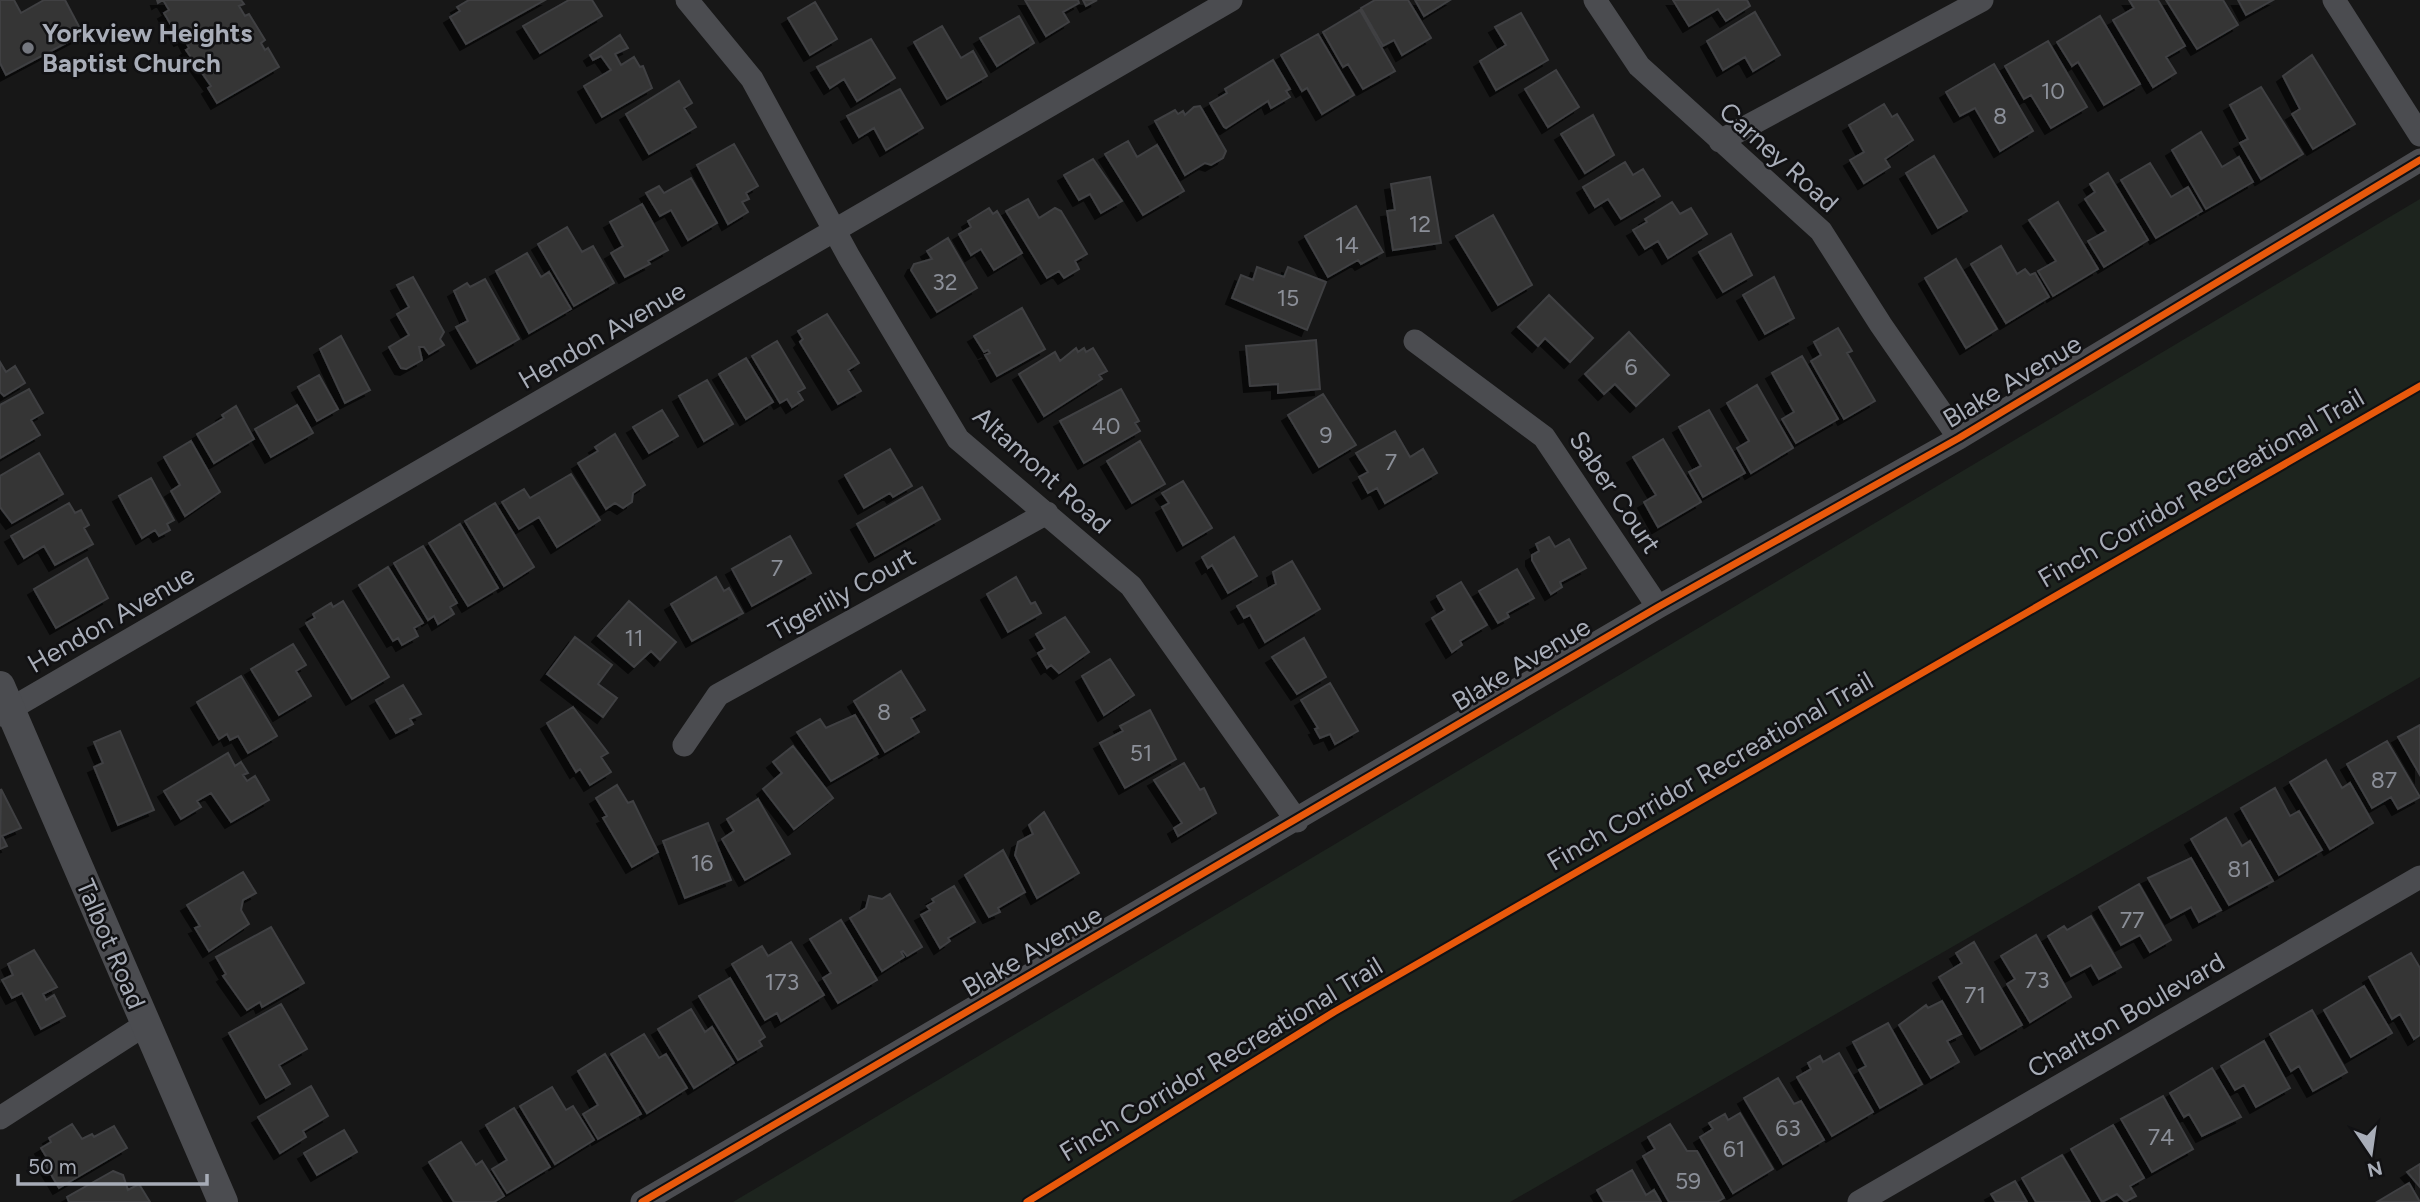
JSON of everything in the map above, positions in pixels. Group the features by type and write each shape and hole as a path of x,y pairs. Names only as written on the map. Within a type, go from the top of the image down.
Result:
{"street":[{"name":"Altamont Road","path":"687,0 752,79 835,233 958,439 1131,586 1297,821"},
{"name":"Hendon Avenue","path":"3,704 835,233 1231,0"},
{"name":"Carney Road","path":"1595,0 1639,66 1821,231 1881,325 1959,438"},
{"path":"1720,141 1982,0"},
{"path":"2334,0 2420,135"},
{"name":"Blake Avenue","path":"642,1202 1297,821 1658,607 1959,438 2420,160"},
{"name":"Saber Court","path":"1415,341 1544,437 1658,607"},
{"name":"Tigerlily Court","path":"684,745 718,695 1046,513"},
{"name":"Talbot Road","path":"3,704 223,1202"},
{"name":"Charlton Boulevard","path":"1859,1202 2420,877"},
{"path":"0,1118 146,1024"}],"shaded area":[{"path":"2420,199 2420,677 1510,1202 733,1202"}],"building":[{"name":"Yorkview Heights Baptist Church","path":"0,0 14,0 21,13 44,0 65,0 83,34 6,75 0,63"},
{"path":"163,0 241,0 244,4 239,6 245,16 249,14 265,40 261,43 265,50 268,48 279,67 217,103 208,88 211,86 186,50 189,48 184,38 180,40 164,13 169,10"},
{"path":"469,0 545,0 466,44 450,17 460,11 457,7"},
{"path":"569,0 592,0 602,16 540,53 523,26"},
{"path":"1025,0 1078,0 1079,3 1063,12 1069,22 1046,36"},
{"path":"1083,0 1097,0 1086,6"},
{"path":"1375,0 1408,0 1431,38 1402,55 1394,40 1383,46 1361,8"},
{"path":"1415,0 1450,0 1424,16"},
{"path":"1673,0 1747,0 1750,6 1726,21 1718,9 1689,26"},
{"path":"2129,0 2158,0 2185,46 2166,57 2176,73 2153,87 2113,20 2134,8"},
{"path":"2166,0 2223,0 2238,25 2197,49"},
{"path":"2238,0 2273,0 2246,15"},
{"path":"815,2 837,39 810,55 788,18"},
{"path":"1360,10 1395,71 1363,89 1348,64 1343,67 1323,32"},
{"path":"1755,12 1780,55 1753,71 1745,57 1723,70 1707,41"},
{"path":"1521,13 1548,60 1496,90 1480,61 1506,45 1495,27"},
{"path":"1019,16 1034,43 997,66 980,38"},
{"path":"2100,16 2140,84 2104,105 2078,62 2072,66 2057,42"},
{"path":"942,26 961,58 973,51 987,76 947,99 914,42"},
{"path":"1318,34 1354,95 1322,114 1307,88 1302,91 1281,55"},
{"path":"620,35 628,48 615,54 621,65 634,57 640,67 643,66 652,88 602,117 584,86 611,70 601,56 593,60 590,55"},
{"path":"871,39 895,78 857,101 844,79 830,88 817,67"},
{"path":"2048,41 2087,107 2051,128 2031,95 2024,99 2005,66"},
{"path":"2312,55 2355,124 2313,149 2292,114 2300,109 2283,76"},
{"path":"1273,60 1290,89 1286,91 1290,97 1271,108 1268,101 1224,127 1210,103 1227,93 1225,89"},
{"path":"1994,64 2033,131 2000,151 1975,108 1960,116 1946,92"},
{"path":"1556,70 1579,107 1548,127 1525,89"},
{"path":"679,81 692,103 684,108 696,127 649,154 626,114"},
{"path":"2261,87 2303,154 2261,179 2240,143 2248,139 2230,105"},
{"path":"900,89 923,128 886,150 874,128 859,137 847,116"},
{"path":"1884,104 1892,117 1897,114 1913,140 1885,159 1890,167 1864,183 1850,160 1864,152 1849,125"},
{"path":"1200,106 1226,151 1223,158 1211,165 1205,163 1185,175 1155,121 1175,110 1178,114 1183,111 1185,115 1194,107"},
{"path":"1593,115 1614,155 1585,173 1561,134"},
{"path":"2201,132 2222,167 2239,157 2253,182 2206,209 2172,150"},
{"path":"1128,141 1137,157 1157,145 1184,191 1143,215 1105,154"},
{"path":"734,144 758,186 746,193 749,199 742,202 748,212 728,224 697,165"},
{"path":"1934,156 1967,211 1938,228 1906,173"},
{"path":"1093,159 1122,201 1101,213 1090,194 1079,200 1064,175"},
{"path":"1625,162 1633,175 1643,169 1660,196 1621,219 1608,199 1595,207 1583,187"},
{"path":"2150,163 2171,197 2188,187 2202,211 2156,238 2121,180"},
{"path":"2108,173 2148,240 2104,267 2088,241 2106,231 2085,199 2095,192 2090,184"},
{"path":"1430,177 1441,243 1393,250 1387,211 1395,210 1391,184"},
{"path":"691,178 717,223 688,240 671,210 660,216 646,193 659,186 664,193"},
{"path":"1028,199 1039,218 1055,208 1061,211 1087,254 1075,261 1079,269 1064,278 1059,271 1047,278 1006,211"},
{"path":"1672,202 1680,214 1691,208 1707,234 1668,258 1658,241 1645,249 1633,230"},
{"path":"2058,202 2098,269 2053,296 2038,271 2056,261 2029,220"},
{"path":"642,204 668,250 648,261 650,264 625,277 611,253 623,246 610,222"},
{"path":"1356,206 1383,252 1361,264 1358,260 1328,277 1305,236"},
{"path":"989,208 993,214 997,211 1022,253 994,270 981,249 971,255 959,234 971,227 968,221"},
{"path":"1493,215 1532,285 1498,305 1456,236"},
{"path":"567,227 582,252 593,246 614,283 574,306 538,244"},
{"path":"1731,234 1752,275 1723,292 1699,252"},
{"path":"948,238 977,288 937,312 911,270 914,264 932,259 927,251"},
{"path":"2001,246 2017,274 2025,269 2030,275 2035,273 2049,297 2006,323 1971,264"},
{"path":"527,253 541,277 549,272 571,309 529,333 496,271"},
{"path":"1956,259 1997,329 1966,348 1925,278"},
{"path":"1257,267 1284,277 1288,267 1326,282 1307,330 1232,298 1241,275 1253,280"},
{"path":"413,277 444,332 440,339 444,345 429,354 424,347 419,347 422,360 406,369 401,368 389,347 409,335 397,314 409,307 397,285"},
{"path":"1774,277 1794,318 1765,334 1743,295"},
{"path":"485,279 519,339 477,363 456,327 468,321 454,291 467,283 470,287"},
{"path":"1549,295 1593,338 1570,362 1545,338 1538,346 1518,327"},
{"path":"1022,308 1045,349 997,376 985,355 990,353 988,350 984,352 974,336"},
{"path":"827,314 859,363 848,370 861,391 838,404 800,342 803,339 798,331"},
{"path":"1838,328 1852,351 1847,353 1875,401 1844,419 1811,361 1821,355 1814,342"},
{"path":"1629,332 1669,375 1636,406 1615,384 1604,394 1585,374"},
{"path":"341,336 370,390 345,403 320,349"},
{"path":"1316,340 1320,389 1278,393 1278,384 1250,386 1246,346"},
{"path":"777,341 805,388 798,392 803,400 792,407 787,399 780,403 752,356"},
{"path":"1076,348 1078,352 1084,348 1086,352 1093,348 1107,371 1099,375 1102,379 1044,416 1019,374 1055,352 1060,361"},
{"path":"1802,356 1838,419 1796,443 1782,419 1794,412 1772,373"},
{"path":"746,358 773,402 746,419 719,374"},
{"path":"0,362 6,372 15,366 25,383 4,396 0,392"},
{"path":"319,375 338,409 317,421 298,387"},
{"path":"707,380 733,424 704,441 679,396"},
{"path":"1757,385 1793,448 1751,473 1737,448 1749,441 1727,403"},
{"path":"29,389 43,413 31,420 40,435 0,458 0,405"},
{"path":"1121,389 1139,421 1135,423 1140,431 1084,463 1060,421"},
{"path":"1323,394 1356,445 1319,467 1288,415"},
{"path":"297,405 313,433 271,457 255,429"},
{"path":"236,406 254,439 214,463 197,434 224,418 222,415"},
{"path":"662,410 678,436 649,453 633,427"},
{"path":"1709,410 1745,473 1703,497 1689,472 1701,466 1679,427"},
{"path":"1395,431 1410,457 1423,449 1437,473 1385,503 1377,488 1368,493 1359,477 1368,472 1356,453"},
{"path":"615,434 645,485 633,493 632,502 623,508 615,503 606,509 578,463 598,451 595,447"},
{"path":"1663,439 1701,502 1658,527 1644,502 1656,495 1633,457"},
{"path":"191,441 220,492 185,516 171,491 180,485 164,457"},
{"path":"1140,441 1165,484 1132,503 1107,461"},
{"path":"890,449 912,486 893,497 890,493 864,508 845,475"},
{"path":"39,453 63,494 12,523 0,507 0,476"},
{"path":"571,474 600,520 557,547 539,517 519,529 502,502 524,489 530,498"},
{"path":"151,478 174,520 167,524 170,530 159,536 155,530 142,538 119,496"},
{"path":"1183,481 1212,528 1183,545 1162,507 1169,503 1162,493"},
{"path":"922,487 940,519 875,556 857,524"},
{"path":"69,503 75,513 81,510 89,525 84,528 93,544 55,565 44,546 24,558 11,536"},
{"path":"495,503 534,567 504,586 465,521"},
{"path":"460,524 498,588 468,606 429,543"},
{"path":"790,536 811,573 752,606 732,569"},
{"path":"1234,537 1257,576 1228,593 1212,565 1208,568 1202,557"},
{"path":"1549,537 1555,547 1569,539 1586,568 1560,582 1562,587 1551,594 1532,560 1532,555 1539,551 1536,544"},
{"path":"423,546 457,603 450,607 454,614 438,624 434,616 428,620 394,563"},
{"path":"87,558 108,598 56,628 34,589"},
{"path":"1292,561 1320,609 1265,642 1250,615 1244,618 1237,606 1276,584 1273,572"},
{"path":"388,567 423,623 414,628 418,636 402,645 398,638 393,641 359,585"},
{"path":"1517,569 1534,598 1507,613 1509,617 1498,623 1479,591"},
{"path":"716,577 724,591 729,588 743,613 692,641 671,604"},
{"path":"1016,577 1031,604 1035,602 1041,613 1008,632 987,594"},
{"path":"1461,582 1487,625 1460,641 1462,645 1452,652 1432,618 1445,610 1437,596"},
{"path":"343,601 389,677 352,699 306,623 315,618 313,614 331,603 333,607"},
{"path":"629,601 676,642 660,660 651,651 634,667 598,636"},
{"path":"1065,617 1089,652 1059,673 1051,665 1047,668 1038,653 1045,649 1036,634"},
{"path":"575,637 612,665 598,684 617,698 603,717 547,674"},
{"path":"1304,638 1326,677 1297,694 1272,657"},
{"path":"293,644 306,665 296,671 311,696 279,715 251,669"},
{"path":"1110,659 1134,695 1104,715 1082,676"},
{"path":"901,671 925,710 911,718 919,732 885,752 854,701"},
{"path":"241,676 277,736 248,753 238,736 230,740 227,734 219,739 197,702"},
{"path":"1330,683 1358,731 1335,744 1330,734 1320,738 1315,729 1318,728 1301,700"},
{"path":"403,685 421,714 410,719 413,724 396,733 376,700"},
{"path":"573,707 608,753 601,757 611,772 590,785 580,769 576,772 547,723"},
{"path":"1150,710 1176,759 1125,788 1100,743 1123,731 1120,726"},
{"path":"855,715 878,754 831,781 797,732 820,719 826,728"},
{"path":"2420,725 2420,775 2398,737"},
{"path":"120,731 154,810 118,825 94,767 103,763 94,742"},
{"path":"2387,741 2420,797 2398,809 2391,797 2372,808 2347,764"},
{"path":"793,746 833,798 794,829 763,789 782,773 773,762"},
{"path":"228,753 235,766 241,762 248,773 243,775 247,781 255,776 269,800 231,822 211,793 197,801 201,807 181,819 164,791"},
{"path":"2326,760 2342,788 2350,783 2373,823 2330,849 2290,782"},
{"path":"1184,763 1200,790 1204,788 1216,813 1178,836 1174,828 1182,823 1154,780"},
{"path":"617,785 628,803 633,801 658,852 632,867 603,818 607,816 596,798"},
{"path":"2275,788 2290,816 2299,811 2322,850 2279,875 2241,808"},
{"path":"1,789 21,828 2,836 7,846 0,849"},
{"path":"758,799 790,854 745,880 722,839 734,831 727,819"},
{"path":"1044,812 1079,873 1037,898 1015,855 1018,842 1033,834 1029,825"},
{"path":"2226,818 2242,846 2250,841 2273,881 2229,905 2191,839"},
{"path":"708,823 731,880 685,898 663,841"},
{"path":"1003,850 1025,892 998,908 1000,912 989,917 965,875"},
{"path":"2191,858 2221,910 2199,922 2191,907 2171,918 2148,878"},
{"path":"243,872 256,893 243,900 241,910 249,924 209,951 195,928 200,926 187,905"},
{"path":"2139,884 2171,940 2150,952 2140,935 2121,945 2099,907"},
{"path":"954,886 975,922 948,938 950,941 940,948 921,915 930,910 927,906 934,902 932,899"},
{"path":"890,894 922,947 907,956 901,952 904,957 882,971 850,918 866,908 869,896 882,899"},
{"path":"2091,916 2121,967 2099,979 2091,965 2071,976 2048,936 2064,926 2067,930"},
{"path":"841,920 877,980 838,1003 823,978 831,973 810,939"},
{"path":"271,927 304,983 262,1007 260,1002 247,1010 223,976 226,974 216,957"},
{"path":"2036,935 2071,997 2030,1022 2007,984 2015,979 2001,956"},
{"path":"791,942 824,995 781,1021 777,1013 765,1020 732,964 762,946 768,956"},
{"path":"1974,942 2022,1025 1981,1049 1939,977 1962,963 1956,953"},
{"path":"34,950 57,987 43,994 46,1000 54,995 65,1016 41,1029 22,993 12,998 2,980 13,975 8,964"},
{"path":"2411,953 2420,968 2420,1035 2414,1039 2400,1014 2392,1019 2369,977"},
{"path":"730,978 765,1037 759,1041 762,1046 738,1060 699,996"},
{"path":"2364,986 2392,1033 2351,1057 2324,1010"},
{"path":"1942,1001 1961,1034 1947,1041 1959,1062 1931,1078 1899,1025 1926,1005 1928,1008"},
{"path":"281,1004 307,1049 279,1065 290,1084 266,1098 229,1033"},
{"path":"691,1009 705,1032 712,1027 734,1063 694,1088 658,1029"},
{"path":"2312,1010 2347,1072 2313,1091 2299,1066 2291,1071 2270,1034"},
{"path":"1888,1023 1922,1084 1880,1108 1859,1070 1866,1066 1853,1042"},
{"path":"644,1034 659,1058 666,1054 687,1088 647,1113 611,1054"},
{"path":"2264,1041 2290,1088 2256,1107 2244,1085 2235,1090 2221,1066"},
{"path":"1839,1053 1873,1112 1832,1136 1797,1077 1811,1069 1808,1063 1820,1056 1823,1062"},
{"path":"605,1054 641,1114 598,1139 583,1114 598,1105 578,1071"},
{"path":"2212,1068 2241,1117 2202,1136 2189,1114 2184,1117 2170,1093"},
{"path":"1778,1078 1794,1104 1801,1101 1824,1140 1783,1164 1744,1098"},
{"path":"311,1086 328,1116 303,1131 306,1137 280,1153 258,1117"},
{"path":"552,1087 566,1110 573,1106 594,1140 555,1164 520,1106"},
{"path":"2163,1096 2193,1149 2152,1172 2121,1119"},
{"path":"514,1108 550,1167 507,1193 492,1169 507,1160 486,1125"},
{"path":"1740,1113 1773,1169 1733,1193 1700,1137 1713,1129 1709,1123 1725,1114 1728,1120"},
{"path":"72,1124 82,1139 92,1134 94,1137 114,1126 127,1148 59,1188 46,1166 50,1163 41,1148 51,1142 49,1138"},
{"path":"1670,1124 1687,1151 1697,1151 1724,1198 1717,1202 1669,1202 1643,1156 1655,1149 1648,1137"},
{"path":"2113,1125 2144,1178 2130,1186 2136,1196 2125,1202 2117,1194 2102,1202 2071,1149"},
{"path":"344,1130 357,1152 317,1175 304,1153"},
{"path":"461,1142 476,1165 482,1161 504,1196 494,1202 454,1202 429,1162"},
{"path":"2062,1155 2090,1202 2036,1202 2022,1178"},
{"path":"2420,1164 2420,1187 2407,1172"},
{"path":"1632,1170 1646,1195 1654,1190 1661,1202 1604,1202 1597,1190"},
{"path":"113,1171 123,1175 128,1190 139,1184 150,1202 69,1202 67,1197"},
{"path":"2015,1181 2027,1202 1996,1202 1991,1194"},
{"path":"2409,1183 2420,1202 2377,1202 2397,1190"}],"cycle path":[{"path":"642,1202 1658,607 1959,438 2420,160"},
{"name":"Finch Corridor Recreational Trail","path":"1027,1202 1334,1012 2420,386"}],"place":[{"name":"Yorkview Heights Baptist Church","path":"28,48"}]}
